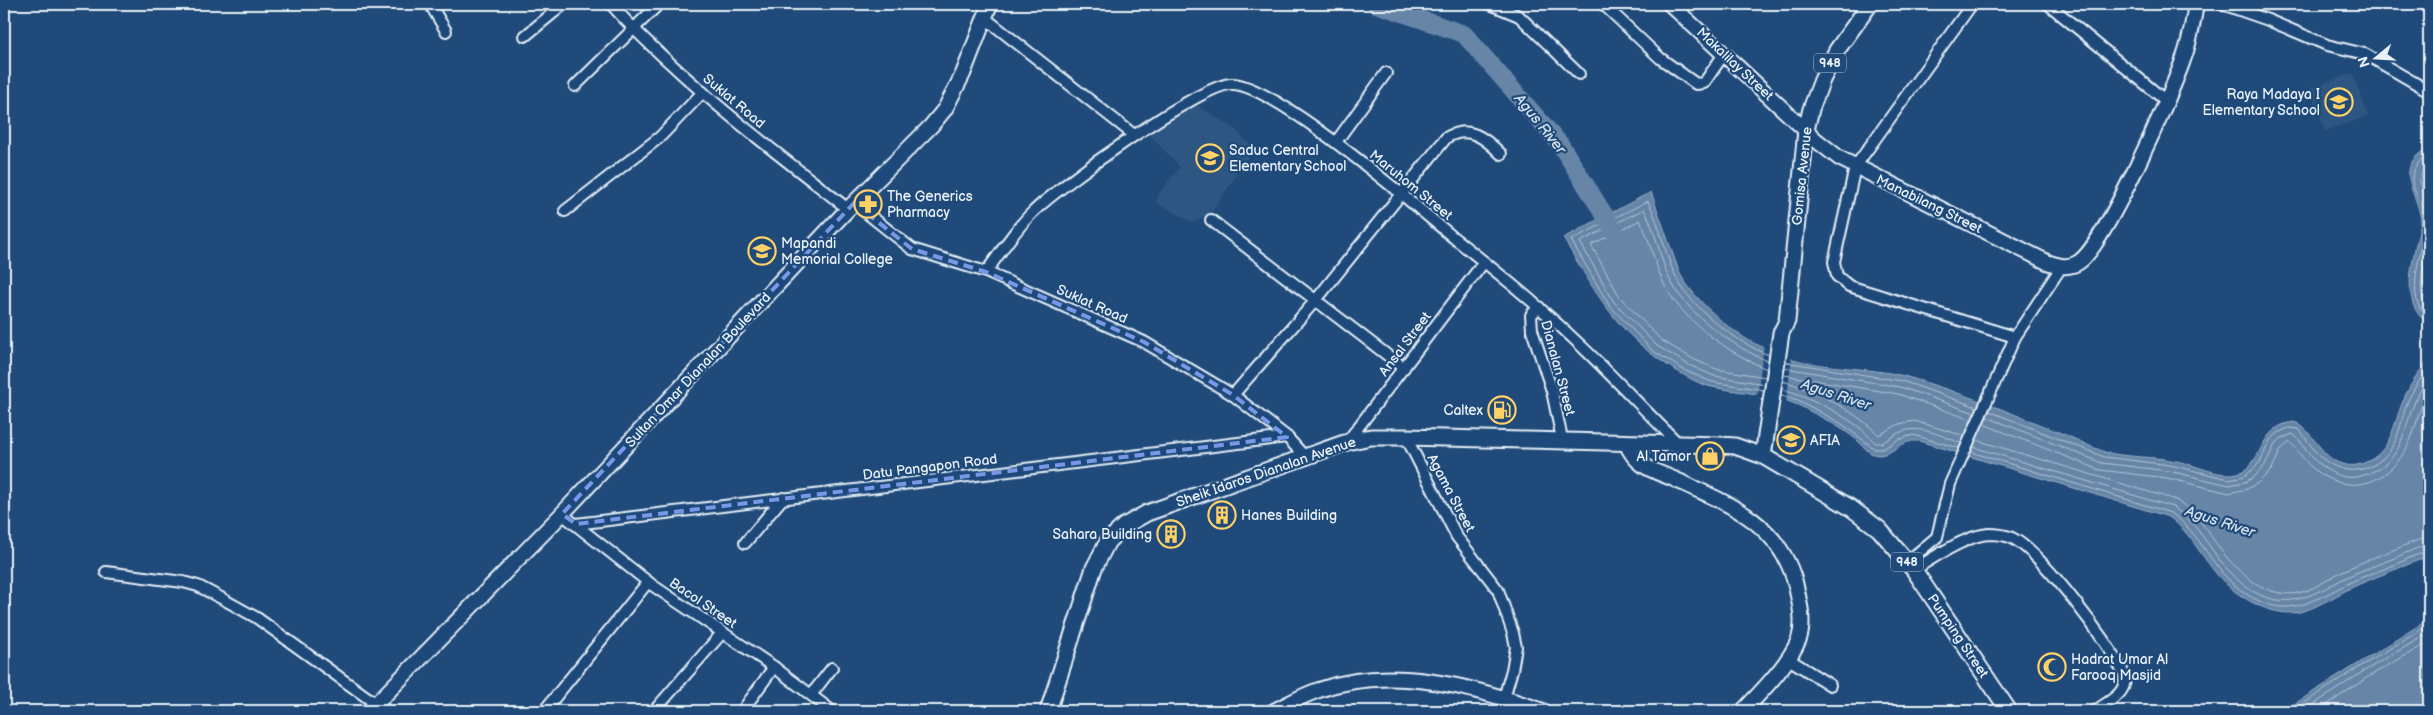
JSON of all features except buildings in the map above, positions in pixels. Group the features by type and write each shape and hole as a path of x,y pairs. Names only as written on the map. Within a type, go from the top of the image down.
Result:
{"main road":[{"name":"Sultan Omar Dianalan Boulevard","path":"377,709 851,206 945,109 963,74 990,4"},
{"name":"Gomisa Avenue","path":"1762,456 1780,338 1778,320 1802,127 1814,77 1831,46 1860,4"},
{"name":"Gomisa Avenue","path":"1802,127 1837,50 1870,4"},
{"path":"2065,266 2085,257 2096,243 2126,186 2184,58 2196,4"},
{"name":"Makalilay Street","path":"1676,5 1724,54 1802,127"},
{"name":"Manabilang Street","path":"1802,127 1826,149 1855,168 2047,262 2065,266"},
{"name":"Sheik Idaros Dianalan Avenue","path":"1048,711 1094,568 1108,541 1124,526 1147,513 1304,456 1347,442 1372,437 1406,437 1562,439 1735,446 1762,456"},
{"path":"1626,443 1639,464 1756,522 1778,543 1792,571 1800,603 1799,638 1767,686 1743,711"},
{"name":"Pumping Street","path":"1762,456 1864,517 1892,543 1910,566 2009,711"},
{"path":"1274,711 1318,690 1376,678 1439,683 1504,698 1543,711"}],"street":[{"path":"430,4 446,31"},
{"path":"525,36 564,4"},
{"name":"Suklat Road","path":"611,4 632,29 750,133 912,249 986,272 1144,342 1233,395 1287,437 1304,456"},
{"path":"576,86 632,29 660,4"},
{"path":"1490,4 1519,16 1579,74"},
{"path":"1603,4 1660,58 1678,73 1696,84 1704,83 1724,54"},
{"path":"1972,4 1855,168 1836,248 1835,271 1840,280 1863,291 2015,337"},
{"path":"2048,4 2166,101"},
{"path":"2222,4 2268,20 2327,45 2365,54 2429,91"},
{"path":"985,18 1134,136"},
{"path":"1336,142 1386,73"},
{"name":"Maruhom Street","path":"986,272 1033,212 1065,186 1134,136 1205,92 1224,84 1238,84 1278,104 1336,142 1539,306 1678,443"},
{"path":"565,211 660,137 702,92"},
{"path":"1233,395 1316,300 1446,138 1455,133 1473,133 1492,145 1501,154"},
{"path":"1211,220 1404,368"},
{"name":"Ansal Street","path":"1347,442 1484,262"},
{"path":"1910,566 1937,537 1950,484 2015,337 2065,266"},
{"name":"Dianalan Street","path":"1539,306 1531,315 1532,330 1552,391 1562,439"},
{"name":"Datu Pangapon Road","path":"576,524 1287,437"},
{"name":"Agama Street","path":"1406,437 1457,537 1498,590 1516,647 1504,698"},
{"path":"745,543 783,498"},
{"name":"Bacol Street","path":"562,514 648,582 774,667 832,711"},
{"path":"1910,566 1982,535 1997,534 2012,538 2031,552 2081,611 2124,674 2126,683 2124,690 2095,711"},
{"path":"106,572 198,586 256,618 377,709"},
{"path":"544,711 648,582"},
{"path":"654,711 722,633"},
{"path":"1787,658 1830,685"},
{"path":"742,711 774,667"},
{"path":"811,695 832,668"}],"highlighted area":[{"path":"854,203 912,249 986,272 1144,342 1233,395 1287,437 576,524 562,514"}],"shaded area":[{"name":"Raya Madaya I Elementary School","path":"2353,73 2368,116 2325,131 2310,88"},
{"name":"Saduc Central Elementary School","path":"1197,105 1235,129 1254,149 1211,213 1193,223 1156,202 1160,192 1180,167 1148,133"}],"water":[{"path":"2429,147 2429,324 2419,315 2413,304 2410,291 2412,263 2421,222 2409,172 2411,164 2417,155"},
{"path":"1651,192 1680,274 1686,284 1715,315 1749,341 1792,359 1819,365 1904,376 1998,408 2098,450 2114,454 2167,459 2217,473 2231,474 2242,471 2250,466 2272,432 2281,425 2294,422 2299,424 2324,452 2335,461 2350,465 2364,463 2373,458 2386,445 2405,395 2429,358 2429,556 2355,586 2324,603 2304,611 2283,613 2251,602 2233,590 2218,575 2184,531 2169,517 1919,441 1907,442 1883,455 1874,454 1843,430 1798,405 1777,398 1707,386 1698,382 1675,370 1637,342 1610,312 1563,238"},
{"path":"2429,619 2429,711 2283,711"}],"pier":[{"path":"1764,345 1792,356 1786,404 1757,396"}],"waterway":[{"name":"Agus River","path":"1376,4 1464,34 1560,144 1617,235"}],"place":[{"name":"Raya Madaya I Elementary School","path":"2339,102"},
{"name":"Saduc Central Elementary School","path":"1210,158"},
{"name":"The Generics Pharmacy","path":"868,204"},
{"name":"Mapandi Memorial College","path":"762,251"},
{"name":"Caltex","path":"1502,410"},
{"name":"AFIA","path":"1791,440"},
{"name":"Al Tamor","path":"1710,456"},
{"name":"Hanes Building","path":"1222,515"},
{"name":"Sahara Building","path":"1171,534"},
{"name":"Hadrat Umar Al Farooq Masjid","path":"2052,667"}]}
